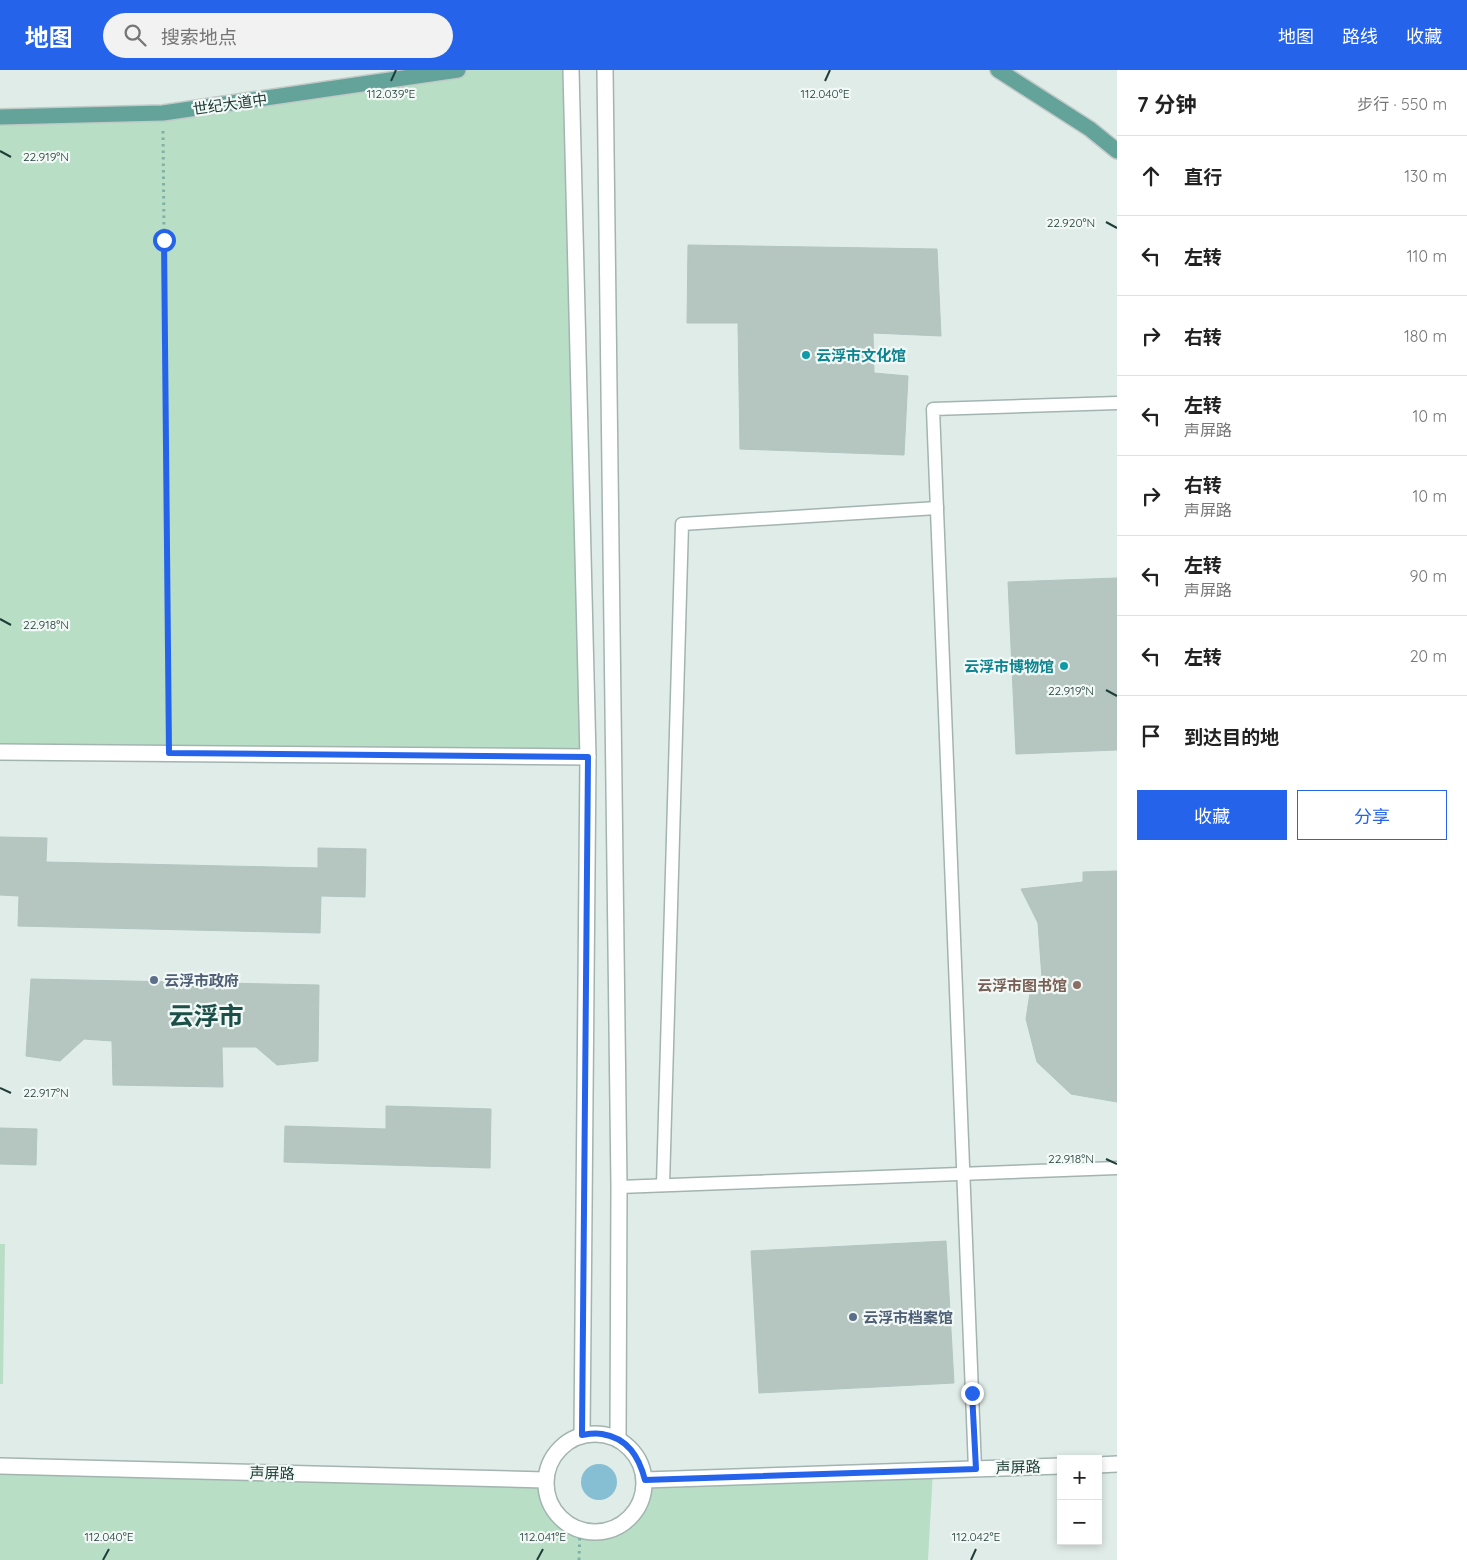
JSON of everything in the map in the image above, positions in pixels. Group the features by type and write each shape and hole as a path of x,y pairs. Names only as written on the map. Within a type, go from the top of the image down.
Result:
{"main road":[{"name":"世纪大道中","path":"0,117 163,114 458,70"},
{"path":"998,70 1090,129 1117,151"}],"street":[{"path":"571,70 588,757 582,1435"},
{"path":"605,70 619,1187 618,1439"},
{"path":"0,752 588,757"},
{"path":"602,1434 618,1439 631,1449 640,1464 645,1480 639,1506 629,1520 610,1530 593,1532 580,1530 564,1523 552,1510 547,1497 546,1470 554,1455 566,1442 582,1435 602,1434"},
{"path":"1102,1465 1117,1464"},
{"name":"声屏路","path":"0,1466 545,1480"},
{"name":"声屏路","path":"645,1480 1057,1466"}],"lane":[{"path":"976,1469 933,409 1117,403"},
{"path":"663,1185 682,524 937,508"},
{"path":"619,1187 1117,1168"}],"path":[{"path":"163,114 169,753"},
{"path":"579,1560 580,1530"}],"green space":[{"path":"458,70 571,70 588,757 0,752 0,117 163,113"},
{"path":"0,1244 5,1244 3,1384 0,1384"},
{"path":"0,1466 545,1480 549,1502 557,1515 563,1521 578,1529 594,1532 610,1530 630,1519 641,1501 645,1480 933,1470 928,1560 0,1560"}],"water":[{"path":"599,1464 606,1465 612,1469 616,1475 616,1489 612,1495 606,1499 599,1500 592,1499 586,1495 582,1489 581,1482 582,1475 586,1469 592,1465"}],"building":[{"name":"云浮市文化馆","path":"688,245 937,249 941,336 873,333 874,373 908,376 904,455 740,449 738,323 687,323"},
{"name":"云浮市博物馆","path":"1117,578 1117,750 1016,754 1008,582"},
{"path":"0,837 47,838 46,862 318,868 318,848 366,849 365,897 321,896 320,933 18,926 19,896 0,895"},
{"name":"云浮市图书馆","path":"1117,871 1117,1102 1071,1094 1037,1062 1026,1019 1030,993 1042,978 1038,923 1021,889 1083,882 1083,872"},
{"path":"31,979 319,985 318,1061 277,1065 256,1047 222,1047 223,1087 113,1085 112,1041 84,1039 60,1061 26,1056"},
{"path":"386,1106 491,1109 490,1168 284,1162 285,1126 386,1129"},
{"path":"0,1128 37,1129 36,1165 0,1164"},
{"name":"云浮市档案馆","path":"946,1241 954,1383 759,1393 751,1251"}],"place":[{"name":"云浮市文化馆","path":"806,355"},
{"name":"云浮市博物馆","path":"1064,666"},
{"name":"云浮市政府","path":"154,980"},
{"name":"云浮市图书馆","path":"1077,985"},
{"name":"云浮市档案馆","path":"853,1317"}],"district":[{"name":"云浮市","path":"206,1015"}],"route":[{"path":"164,240 169,753 588,757 582,1435 602,1434 618,1439 631,1449 640,1464 645,1480 976,1469 972,1393"}]}
